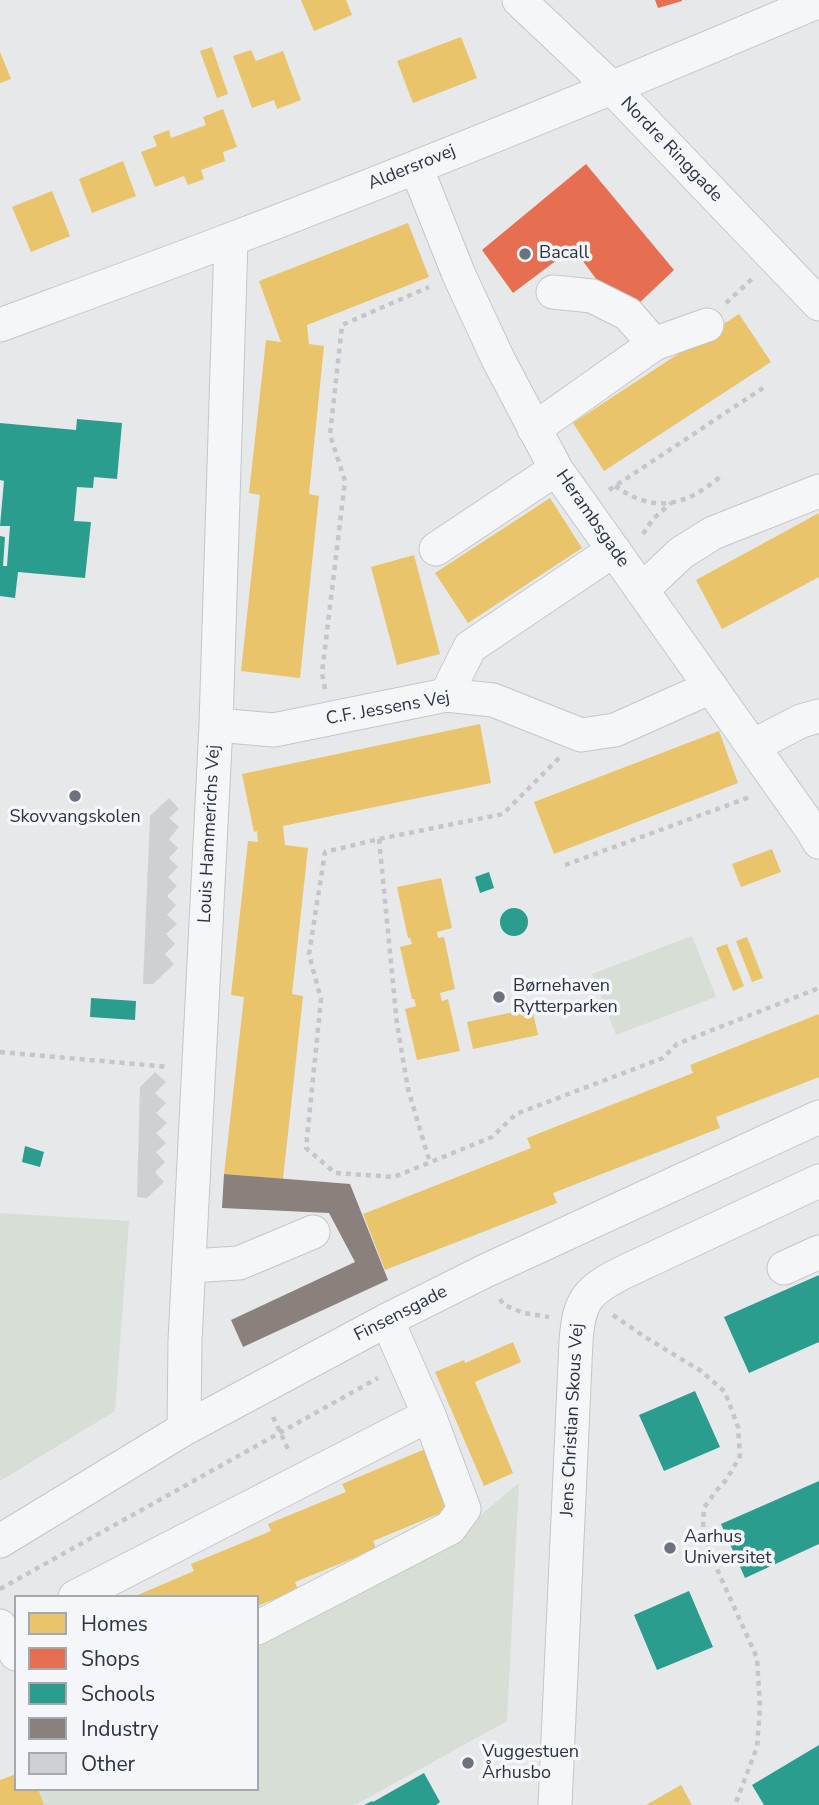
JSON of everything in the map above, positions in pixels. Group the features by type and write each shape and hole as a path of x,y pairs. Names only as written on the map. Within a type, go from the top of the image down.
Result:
{"street":[{"name":"Nordre Ringgade","path":"519,0 612,88 819,304"},
{"name":"Aldersrovej","path":"0,325 230,240 416,167 819,1"},
{"name":"Herambsgade","path":"416,167 459,275 498,359 556,468 819,842"},
{"name":"Louis Hammerichs Vej","path":"184,1429 185,1341 216,724 230,240"},
{"path":"553,292 592,296 628,314 653,344"},
{"path":"534,429 653,344 714,316"},
{"path":"436,550 556,468"},
{"path":"642,590 681,553 713,533 819,491"},
{"path":"446,695 471,647 614,550"},
{"path":"581,735 615,730 712,687"},
{"name":"C.F. Jessens Vej","path":"216,724 274,730 446,695 493,700 581,735"},
{"path":"753,746 801,721 819,716"},
{"name":"Finsensgade","path":"0,1541 184,1429 387,1320 819,1117"},
{"path":"586,1296 602,1283 622,1273 819,1181"},
{"path":"189,1266 239,1263 313,1232"},
{"path":"785,1268 819,1252"},
{"name":"Jens Christian Skous Vej","path":"555,1805 576,1341 578,1319 586,1296"},
{"path":"259,1627 450,1528 464,1509 429,1415 387,1320"},
{"path":"79,1595 429,1415"}],"path":[{"path":"714,316 776,258"},
{"path":"331,719 322,673 345,481 330,435 342,325 459,275"},
{"path":"583,507 766,386"},
{"path":"615,486 642,500 672,503 695,496 720,477"},
{"path":"643,534 653,519 672,503"},
{"path":"581,735 503,814 325,852 309,954 321,999 306,1148 335,1173 394,1177 492,1137 516,1114 663,1058 677,1044 819,988"},
{"path":"565,865 781,785"},
{"path":"379,839 397,1024 408,1089 430,1163"},
{"path":"0,1052 198,1069"},
{"path":"586,1296 645,1337 701,1371 725,1392 738,1427 740,1456 727,1479 704,1508 703,1529 712,1558 757,1658 760,1707 757,1746 735,1805"},
{"path":"524,1313 542,1317"},
{"path":"0,1589 406,1362"},
{"path":"259,1388 303,1480"}],"shaded area":[{"path":"692,936 716,997 616,1035 592,974"},
{"path":"0,1213 129,1221 115,1411 0,1481"},
{"path":"519,1483 507,1721 355,1805 44,1805 39,1791 259,1791 259,1637 465,1528"}],"building: Homes":[{"path":"301,0 346,0 352,15 314,31"},
{"path":"461,37 477,78 413,103 397,61"},
{"path":"212,47 228,94 217,98 200,51"},
{"path":"251,50 256,61 283,51 301,100 277,109 274,100 252,108 233,56"},
{"path":"0,52 11,79 0,83"},
{"path":"223,109 237,147 223,152 225,161 201,170 204,179 188,185 184,176 155,187 141,152 157,146 153,136 169,130 171,138 206,125 203,117"},
{"path":"123,161 136,196 92,213 79,179"},
{"path":"52,191 70,236 31,252 12,207"},
{"path":"408,223 429,277 307,325 309,344 324,346 309,494 319,496 300,678 241,671 260,495 249,493 266,340 281,342 259,281"},
{"path":"739,314 771,362 604,471 573,423"},
{"path":"550,498 582,548 468,623 435,573"},
{"path":"819,513 819,577 722,629 696,580"},
{"path":"414,555 440,654 397,665 371,567"},
{"path":"480,724 491,783 283,826 285,845 308,848 292,994 303,996 283,1179 224,1174 244,997 231,995 248,841 258,842 242,774"},
{"path":"719,731 738,783 554,854 534,802"},
{"path":"772,849 781,872 741,887 732,864"},
{"path":"441,878 452,928 437,932 438,938 444,937 455,989 440,993 442,1001 448,999 460,1051 417,1060 405,1009 416,1006 400,947 412,944 408,938 397,887"},
{"path":"747,937 763,978 752,982 736,941"},
{"path":"727,944 744,986 733,991 716,948"},
{"path":"532,1008 538,1035 473,1049 467,1022"},
{"path":"819,1014 819,1077 716,1117 720,1128 553,1193 557,1203 385,1270 363,1214 531,1148 527,1138 693,1073 690,1065"},
{"path":"513,1342 521,1362 475,1382 513,1473 484,1486 435,1372 464,1360 465,1363"},
{"path":"430,1447 455,1507 373,1541 376,1549 295,1582 298,1590 259,1605 259,1595 138,1595 194,1571 191,1564 271,1531 268,1524 346,1492 342,1484"},
{"path":"14,1775 14,1791 39,1791 44,1805 0,1805 0,1780"},
{"path":"681,1785 692,1805 646,1805"}],"building: Shops":[{"path":"655,0 682,0 682,1 658,8"},
{"path":"586,164 674,270 636,306 597,280 573,248 513,293 482,250"}],"building: Schools":[{"path":"77,419 122,423 117,479 94,477 93,488 77,487 74,521 91,522 85,578 18,572 15,598 0,596 0,536 5,537 3,566 7,566 10,526 0,526 4,481 0,480 0,423 76,430"},
{"path":"489,872 494,888 480,893 475,877"},
{"path":"514,908 524,912 528,922 524,932 514,936 504,932 500,922 504,912"},
{"path":"91,998 136,1001 135,1020 90,1017"},
{"path":"25,1146 44,1152 40,1167 22,1162"},
{"path":"819,1275 819,1342 749,1373 724,1317"},
{"path":"695,1391 720,1447 664,1471 639,1415"},
{"path":"819,1481 819,1544 745,1578 721,1524"},
{"path":"689,1591 713,1647 657,1670 634,1615"},
{"path":"819,1745 819,1805 764,1805 752,1785"},
{"path":"424,1773 440,1802 436,1805 364,1805 373,1802"}],"building: Industry":[{"path":"224,1174 350,1184 388,1280 243,1347 231,1320 355,1262 329,1213 222,1208"}],"building: Other":[{"path":"169,798 179,809 169,818 179,827 169,839 178,848 169,858 178,867 168,877 177,886 167,896 176,905 167,915 177,924 166,934 175,944 165,954 174,964 153,984 143,984 150,816"},
{"path":"155,1072 166,1082 155,1093 166,1103 156,1113 167,1123 156,1133 166,1143 156,1152 165,1162 155,1172 164,1182 147,1198 137,1197 140,1087"}],"place":[{"name":"Bacall","path":"525,254"},
{"name":"Skovvangskolen","path":"75,796"},
{"name":"Børnehaven Rytterparken","path":"499,997"},
{"name":"Aarhus Universitet","path":"670,1548"},
{"name":"Vuggestuen Århusbo","path":"468,1763"}]}
